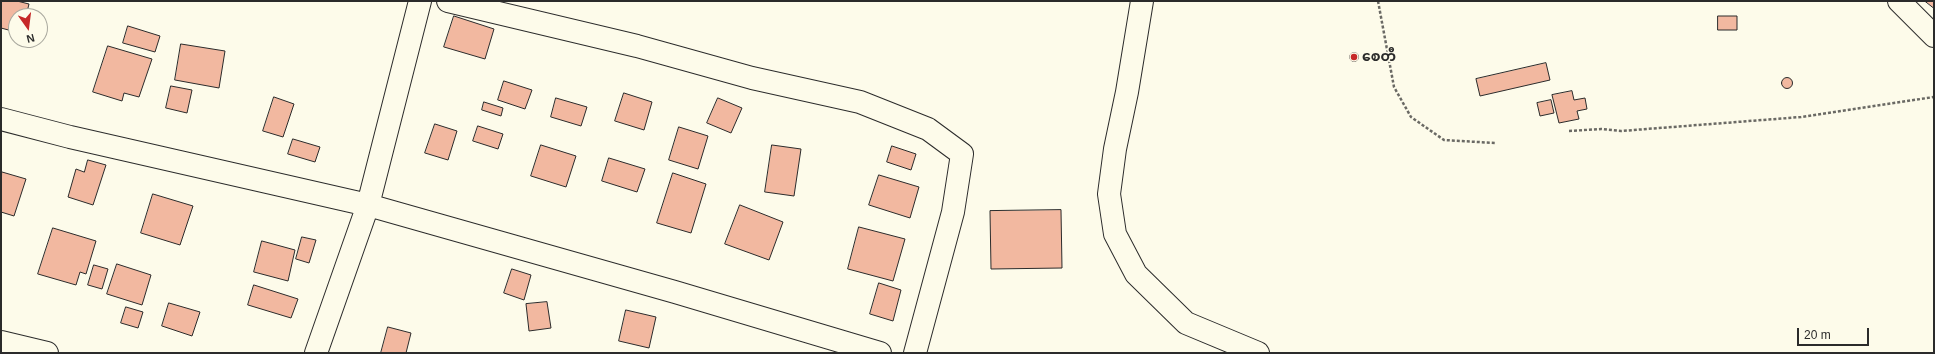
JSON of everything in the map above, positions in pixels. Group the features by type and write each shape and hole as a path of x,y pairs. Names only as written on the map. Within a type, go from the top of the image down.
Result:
{"street":[{"path":"316,353 368,205 420,1"},
{"path":"448,1 637,46 752,78 860,102 928,129 962,154 953,212 915,353"},
{"path":"1142,1 1114,149 1109,194 1115,234 1136,274 1186,323 1258,353"},
{"path":"1899,1 1934,36"},
{"path":"1,119 70,137 368,205 675,292 880,353"},
{"path":"1,342 47,353"}],"path":[{"path":"1378,1 1394,87 1411,117 1444,140 1495,143"},
{"path":"1569,131 1601,129 1621,131 1801,117 1934,97"}],"building":[{"path":"1,1 17,1 29,4 28,8 8,8 8,30 1,28"},
{"path":"1925,1 1934,1 1934,8"},
{"path":"454,16 494,29 485,59 444,47"},
{"path":"1718,16 1737,16 1737,30 1718,30"},
{"path":"128,26 160,36 155,52 123,43"},
{"path":"181,44 225,51 219,88 175,80"},
{"path":"108,46 152,59 139,97 124,93 122,101 93,92"},
{"name":"စေတီ","path":"1354,52 1359,57 1354,62 1349,57"},
{"path":"1546,63 1550,80 1480,96 1476,79"},
{"path":"1787,77 1791,79 1793,83 1791,87 1787,89 1783,87 1781,83 1783,79"},
{"path":"504,81 532,90 525,109 498,100"},
{"path":"171,86 192,90 187,113 166,108"},
{"path":"1572,91 1574,100 1585,98 1587,109 1577,111 1579,119 1559,123 1552,95"},
{"path":"624,93 652,102 644,130 615,121"},
{"path":"274,97 294,104 283,137 263,131"},
{"path":"556,98 587,107 581,126 551,117"},
{"path":"718,98 742,108 731,133 707,123"},
{"path":"1551,100 1554,113 1540,116 1537,103"},
{"path":"484,102 503,108 501,116 482,110"},
{"path":"435,124 457,131 448,160 425,153"},
{"path":"478,126 503,134 498,149 473,141"},
{"path":"679,127 708,136 698,169 669,160"},
{"path":"293,139 320,147 315,162 288,154"},
{"path":"541,145 576,156 566,187 531,176"},
{"path":"772,145 801,149 794,196 765,192"},
{"path":"892,146 916,154 911,170 887,162"},
{"path":"609,158 645,169 637,192 602,181"},
{"path":"88,160 106,165 93,205 68,197 76,169 84,172"},
{"path":"2,172 26,179 14,216 1,212"},
{"path":"673,173 706,184 691,233 657,223"},
{"path":"879,175 919,187 910,218 869,205"},
{"path":"153,194 193,206 180,245 141,233"},
{"path":"740,205 783,222 769,260 725,244"},
{"path":"1061,210 1062,268 991,269 990,211"},
{"path":"859,227 905,239 893,281 848,269"},
{"path":"53,228 96,241 86,274 80,272 76,285 38,274"},
{"path":"302,237 316,240 309,263 296,259"},
{"path":"262,241 295,250 288,281 254,272"},
{"path":"117,264 151,275 142,305 107,294"},
{"path":"94,265 108,269 102,289 88,285"},
{"path":"512,269 531,275 524,300 504,293"},
{"path":"879,283 901,290 893,321 870,314"},
{"path":"254,285 298,299 291,318 248,305"},
{"path":"547,302 551,328 529,331 526,304"},
{"path":"169,303 200,312 192,336 162,326"},
{"path":"126,307 143,312 138,328 121,323"},
{"path":"626,310 656,317 649,348 619,341"},
{"path":"388,327 411,333 406,353 381,353"}],"place":[{"name":"စေတီ","path":"1354,57"}]}
